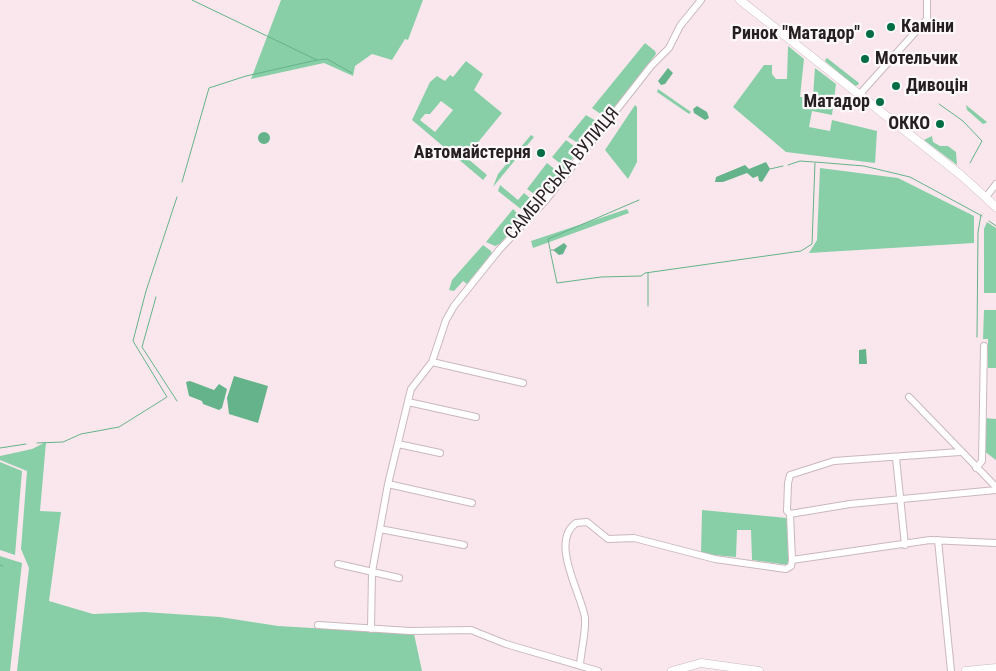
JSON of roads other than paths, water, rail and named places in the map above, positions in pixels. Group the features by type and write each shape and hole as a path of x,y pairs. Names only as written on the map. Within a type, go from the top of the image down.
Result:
{"main road":[{"path":"740,0 986,196 996,206"},
{"path":"672,671 701,663 759,671"},
{"path":"966,671 996,668"}],"street":[{"name":"САМБІРСЬКА ВУЛИЦЯ","path":"371,629 372,572 388,484 411,389 432,362 446,320 454,306 499,250 546,200 651,66 670,48 680,26 701,0"},
{"path":"859,95 927,19 927,0"},
{"path":"986,196 996,184"},
{"path":"976,468 982,461 984,346"},
{"path":"432,362 523,383"},
{"path":"909,397 996,489"},
{"path":"408,402 476,417"},
{"path":"398,444 440,453"},
{"path":"580,665 585,619 569,568 567,545 569,531 576,523 587,522 608,539 634,538 715,559 786,569 791,566 792,560 790,514 787,511 790,475 815,469 828,463 960,452"},
{"path":"896,458 905,545"},
{"path":"388,484 472,503"},
{"path":"790,514 850,504 996,489"},
{"path":"380,529 464,545"},
{"path":"792,560 938,540 996,544"},
{"path":"938,540 951,671"},
{"path":"338,564 399,578"},
{"path":"318,626 371,629 471,630 506,644 598,671"}],"waterway":[{"path":"192,0 317,60 327,59 352,73"},
{"path":"182,182 209,88 246,76 317,60"},
{"path":"939,104 963,121 982,141 970,163"},
{"path":"788,165 800,161 814,162"},
{"path":"553,250 550,250 557,283 601,277 641,276 645,273 801,251 812,244 815,162 864,166 910,177 982,216"},
{"path":"770,169 783,166"},
{"path":"37,443 63,442 81,434 119,427 167,397 133,341 146,291 177,197"},
{"path":"550,249 548,239 639,200"},
{"path":"977,337 978,232 981,215"},
{"path":"989,221 996,226"},
{"path":"648,273 648,306"},
{"path":"156,297 142,347 177,401"},
{"path":"0,448 26,444"}],"place":[{"name":"Каміни","path":"891,27"},
{"name":"Ринок \"Матадор\"","path":"870,34"},
{"name":"Мотельчик","path":"865,59"},
{"name":"Дивоцін","path":"896,86"},
{"name":"Матадор","path":"880,102"},
{"name":"ОККО","path":"940,124"},
{"name":"Автомайстерня","path":"541,153"}]}
